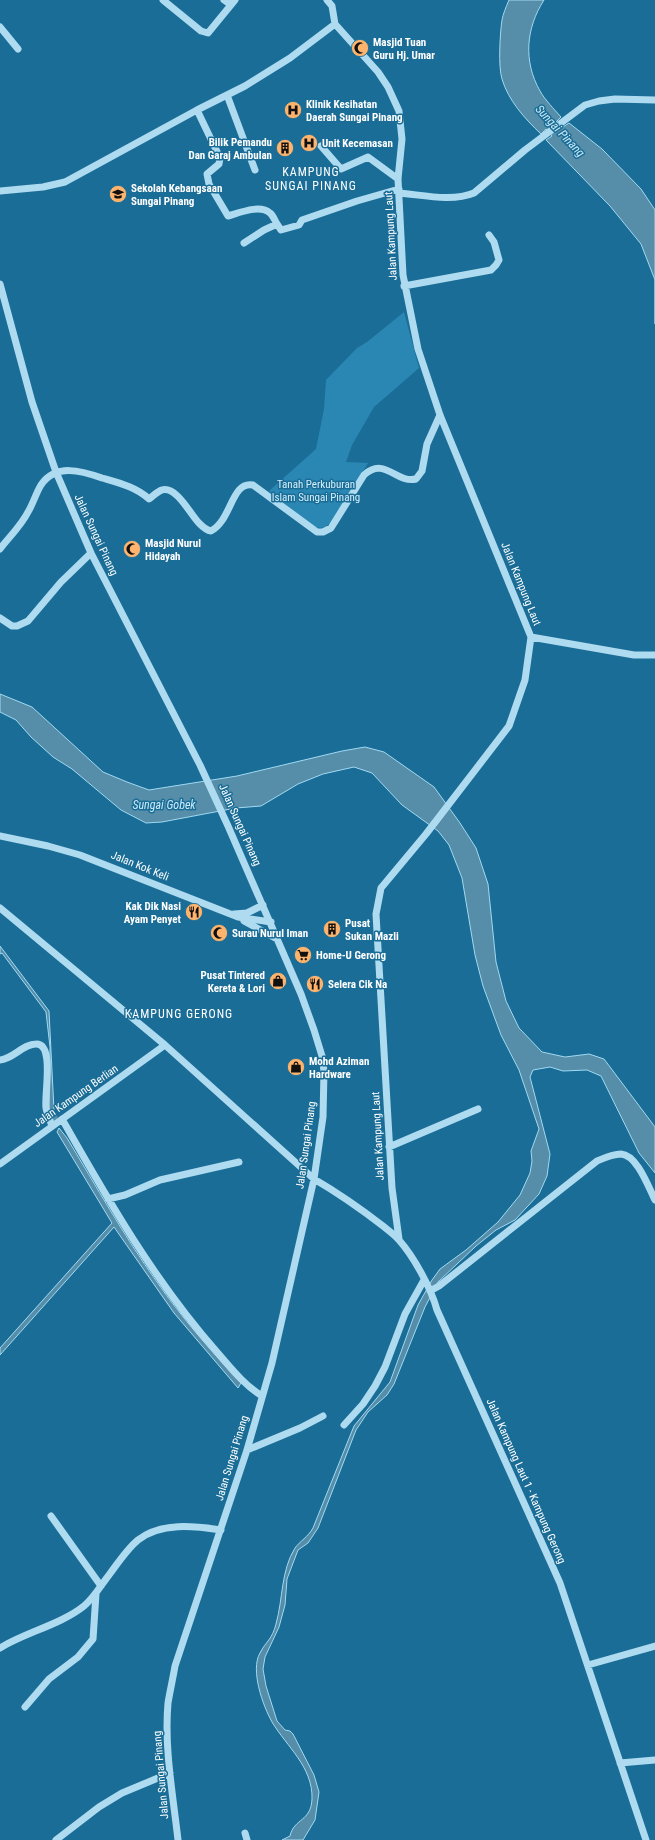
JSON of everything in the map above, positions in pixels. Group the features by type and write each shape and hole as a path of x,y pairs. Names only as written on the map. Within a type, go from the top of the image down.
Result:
{"street":[{"path":"163,0 201,31 208,33 233,2 224,0"},
{"path":"0,191 43,187 65,182 227,95 290,58 335,24 334,3 327,0"},
{"name":"Jalan Kampung Laut","path":"335,24 378,72 388,87 399,112 402,139 398,179 404,286 418,349 440,415 531,637 525,680 509,726 426,834 381,888 376,914 389,1147 392,1188 399,1239"},
{"path":"0,27 18,49"},
{"path":"227,95 256,170"},
{"path":"197,110 220,158 219,164 207,174 209,184 228,216 249,210 262,210 270,213 281,230 299,225 302,220 357,201 399,191 457,197 467,196 474,193 525,150 585,105 599,101 655,100"},
{"path":"321,146 341,169 368,157 398,179"},
{"path":"244,243 264,230 277,224"},
{"path":"404,286 491,270 499,260 494,242 489,235"},
{"name":"Jalan Sungai Pinang","path":"0,284 32,402 56,472 91,553 200,765 271,922 303,1001 322,1056 324,1071 323,1117 314,1178 272,1363 247,1450 175,1666 168,1702 170,1773 178,1840"},
{"path":"0,549 27,514 41,485 56,472 77,470 131,487 142,492 149,499 160,490 173,490 189,512 206,530 211,531 216,528 228,512 238,490 242,486 248,484 254,485 317,532 323,532 331,528 364,475 369,470 380,468 411,480 416,479 422,471 427,444 440,415"},
{"path":"0,618 12,626 17,626 28,621 61,582 91,553"},
{"path":"531,637 634,655 655,655"},
{"name":"Jalan Kok Keli","path":"0,836 48,846 80,855 238,917 271,922"},
{"path":"230,914 247,913 263,905"},
{"name":"Jalan Kampung Laut 1 - Kampung Gerong","path":"0,908 165,1045 314,1178 342,1196 399,1239 430,1290 437,1310 552,1563 588,1665 646,1840"},
{"path":"238,917 277,939"},
{"path":"0,1060 8,1058 33,1044 39,1044 43,1047 47,1057 45,1107 52,1126"},
{"name":"Jalan Kampung Berlian","path":"0,1164 165,1045"},
{"path":"389,1147 478,1109"},
{"path":"62,1120 108,1199 166,1288 202,1335 249,1388 262,1396"},
{"path":"430,1290 439,1286 597,1161 620,1154 629,1156 636,1163 655,1200"},
{"path":"108,1199 125,1196 160,1180 239,1162"},
{"path":"344,1425 363,1404 375,1386 385,1367 405,1314 425,1281"},
{"path":"247,1450 300,1428 323,1416"},
{"path":"51,1516 101,1586"},
{"path":"0,1648 72,1614 86,1604 96,1594 125,1554 137,1541 147,1534 166,1528 179,1527 198,1526 221,1530"},
{"path":"25,1706 49,1679 78,1657 93,1639 96,1594"},
{"path":"588,1665 655,1646"},
{"path":"620,1763 655,1760"},
{"path":"56,1840 122,1793 170,1773"}],"green space":[{"name":"Tanah Perkuburan Islam Sungai Pinang","path":"404,312 419,368 374,407 352,445 346,462 368,463 333,521 324,527 314,527 269,491 316,449 324,409 326,380 357,348 367,342"}],"water":[{"name":"Sungai Pinang","path":"509,0 544,0 533,22 530,33 529,56 531,68 540,91 561,117 552,126 557,131 569,123 602,149 641,189 655,210 655,280 641,244 610,206 546,140 552,136 546,129 541,134 523,116 508,94 501,74 500,50 502,20"},
{"name":"Sungai Gobek","path":"0,694 32,707 103,772 149,790 237,776 365,747 384,752 434,787 476,848 488,884 496,962 506,1001 519,1028 542,1052 565,1057 589,1054 604,1059 655,1127 655,1173 639,1153 601,1076 587,1070 563,1071 550,1067 533,1070 530,1077 550,1154 547,1176 539,1194 515,1220 496,1230 476,1246 438,1282 425,1307 394,1384 387,1395 368,1412 356,1430 318,1528 308,1543 298,1550 287,1579 285,1605 279,1627 265,1657 263,1669 266,1686 277,1721 285,1730 290,1731 293,1734 314,1775 319,1792 315,1820 303,1840 282,1840 290,1836 295,1826 309,1812 312,1799 308,1777 304,1767 268,1715 259,1688 256,1669 257,1660 260,1653 271,1637 274,1629 287,1566 295,1548 313,1528 354,1426 390,1382 418,1305 432,1280 440,1269 466,1250 498,1222 520,1195 530,1173 532,1161 531,1151 539,1129 519,1070 501,1035 483,986 475,955 462,878 449,845 438,831 402,805 372,773 354,767 323,774 298,784 261,806 236,808 162,822 146,823 121,810 72,769 53,757 31,737 16,720 0,712"},
{"path":"0,946 49,1011 54,1110 52,1114 49,1111 50,1047 46,1012 2,953 0,954"},
{"path":"59,1128 67,1138 110,1211 145,1265 187,1321 241,1383 238,1388 174,1313 114,1227 0,1355 0,1348 112,1223 57,1132"}],"waterway":[{"path":"52,1114 54,1119"}],"place":[{"name":"Masjid Tuan Guru Hj. Umar","path":"360,48"},
{"name":"Klinik Kesihatan Daerah Sungai Pinang","path":"293,110"},
{"name":"Unit Kecemasan","path":"309,143"},
{"name":"Bilik Pemandu Dan Garaj Ambulan","path":"285,148"},
{"name":"Sekolah Kebangsaan Sungai Pinang","path":"118,194"},
{"name":"Masjid Nurul Hidayah","path":"132,549"},
{"name":"Kak Dik Nasi Ayam Penyet","path":"194,912"},
{"name":"Pusat Sukan Mazli","path":"332,929"},
{"name":"Surau Nurul Iman","path":"219,933"},
{"name":"Home-U Gerong","path":"303,955"},
{"name":"Pusat Tintered Kereta & Lori","path":"278,981"},
{"name":"Selera Cik Na","path":"315,984"},
{"name":"Mohd Aziman Hardware","path":"296,1067"}],"district":[{"name":"KAMPUNG SUNGAI PINANG","path":"311,179"},
{"name":"KAMPUNG GERONG","path":"179,1014"}]}
